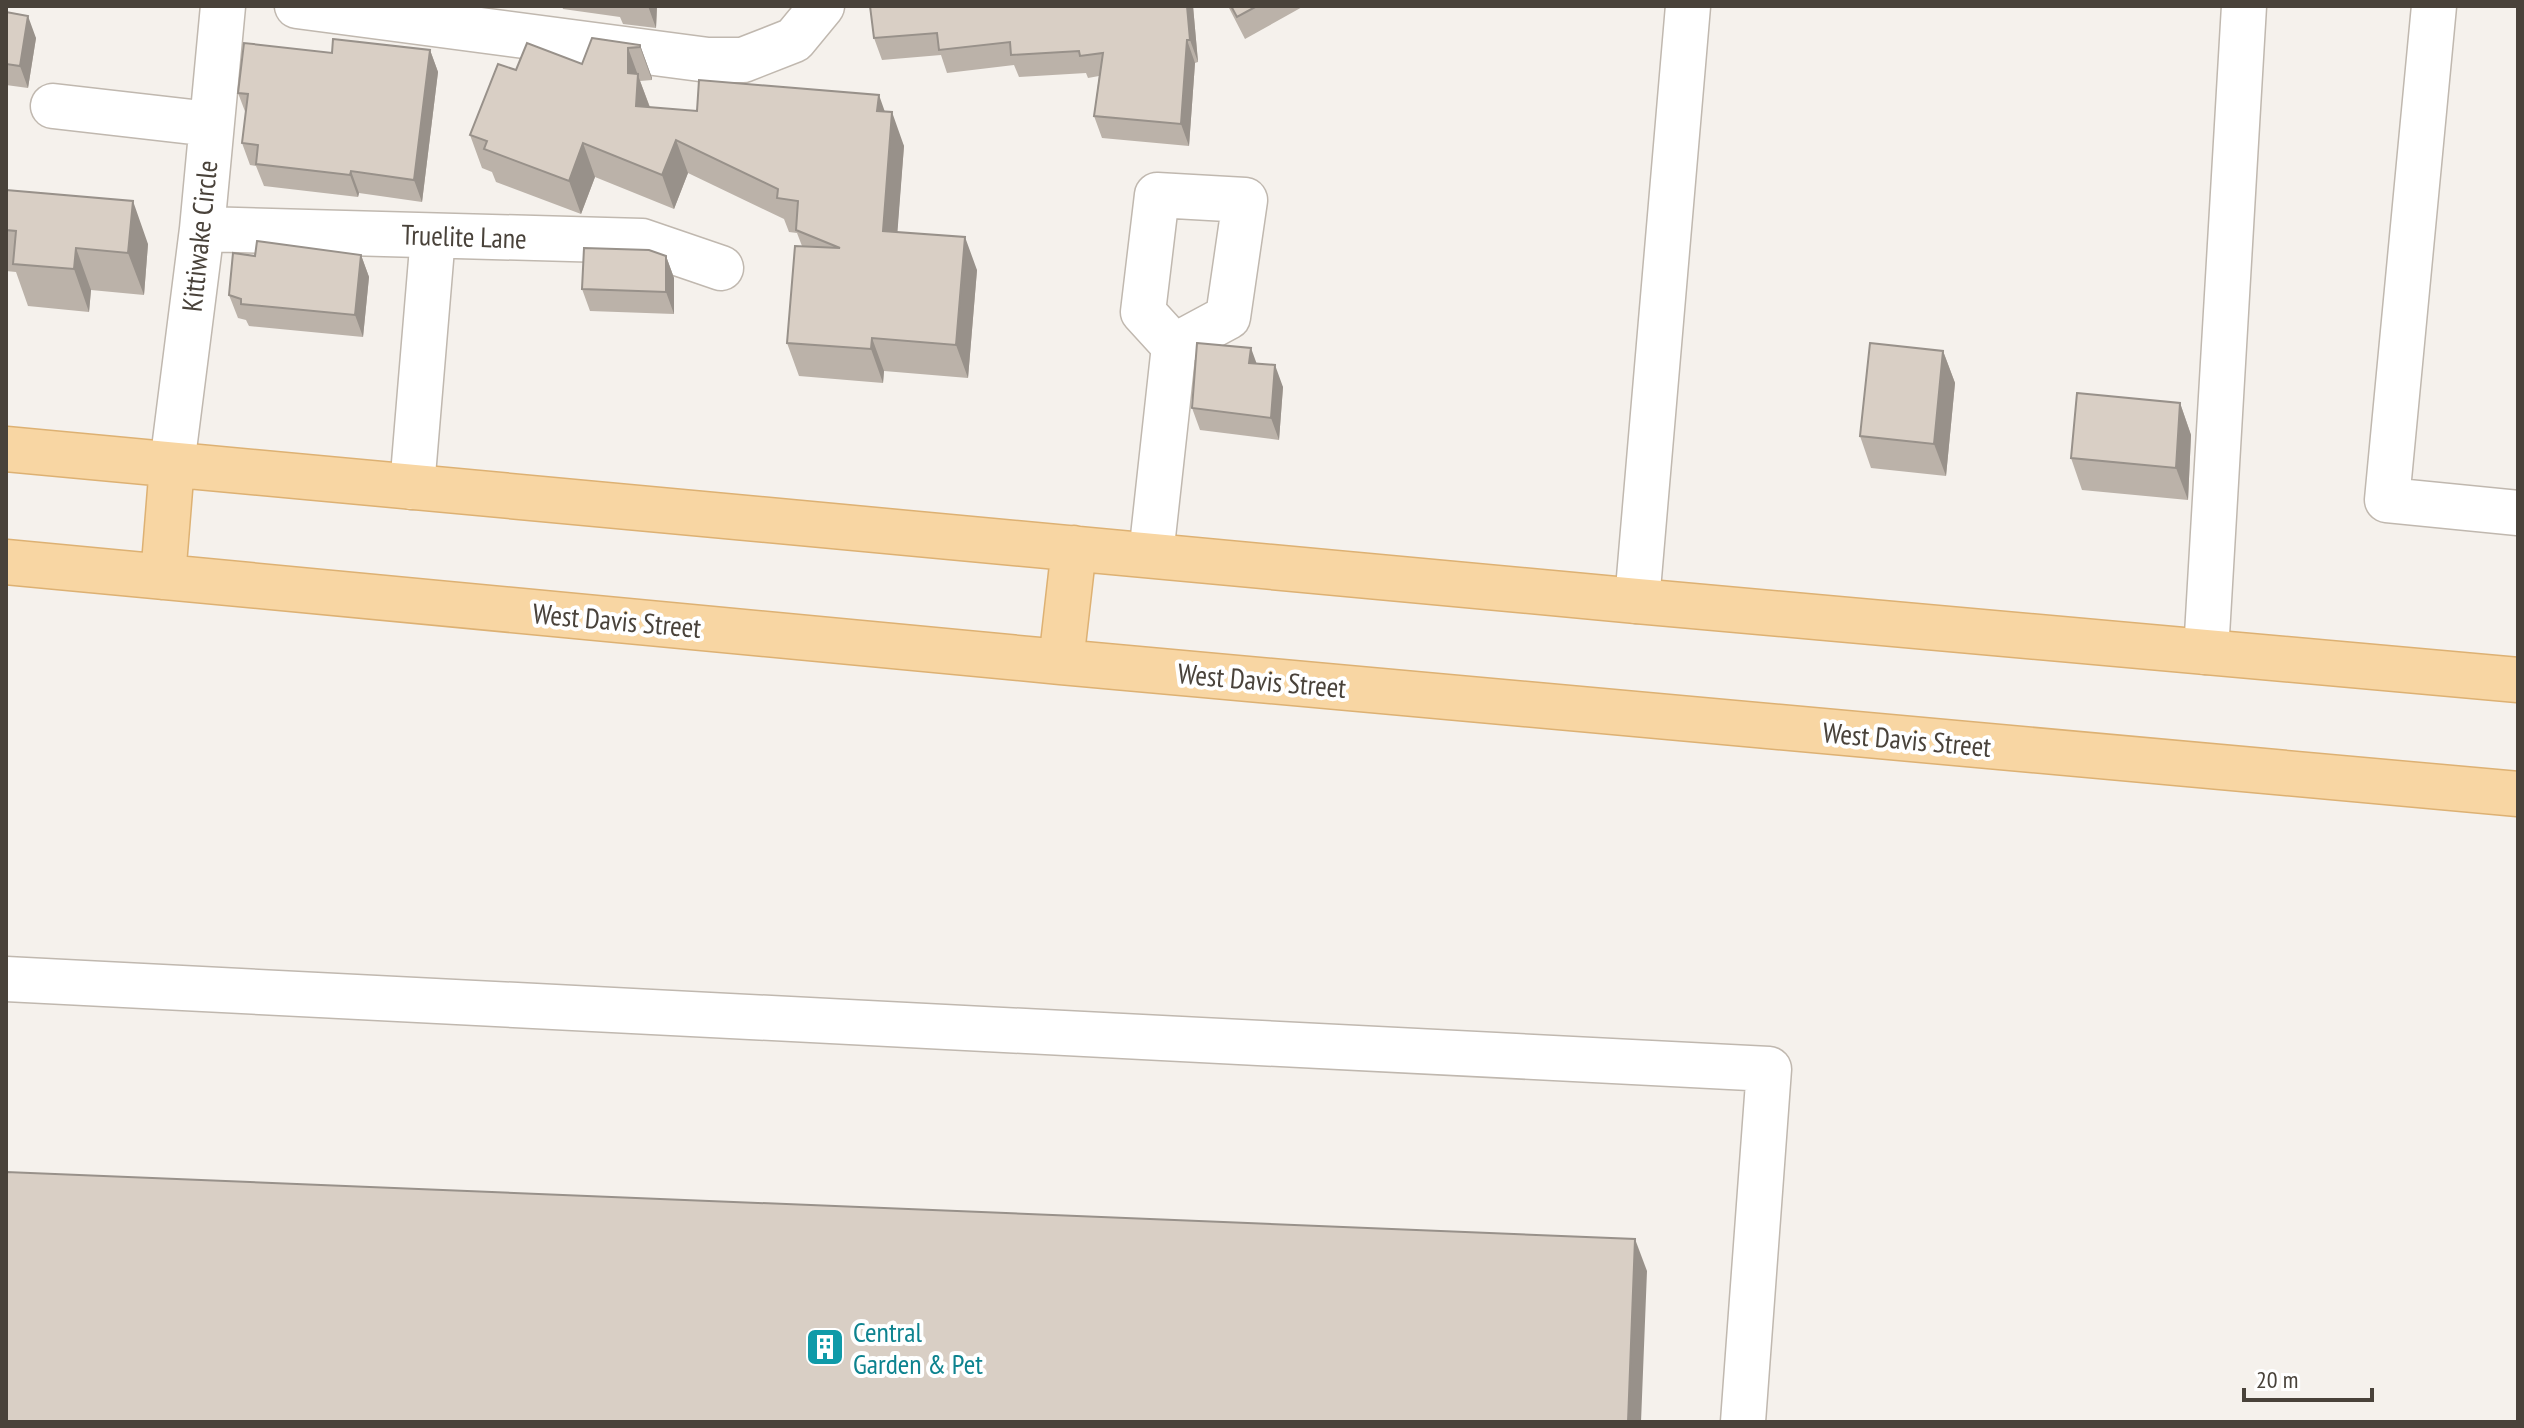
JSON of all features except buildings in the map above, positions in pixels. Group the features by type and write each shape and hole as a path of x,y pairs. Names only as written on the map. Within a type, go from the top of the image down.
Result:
{"main road":[{"path":"6,449 2518,680"},
{"path":"163,577 172,465"},
{"path":"1061,662 1074,548"},
{"name":"West Davis Street","path":"6,562 1061,662 2518,794"}],"street":[{"name":"Kittiwake Circle","path":"172,465 202,229 223,6"},
{"path":"297,6 708,60 743,60 794,40 822,6"},
{"path":"1637,601 1688,6"},
{"path":"2206,652 2244,6"},
{"path":"2434,6 2387,500 2518,513"},
{"path":"53,106 210,124"},
{"name":"Truelite Lane","path":"202,229 642,241 721,268"},
{"path":"412,487 433,236"},
{"path":"1151,555 1174,346"},
{"path":"6,979 1769,1069 1743,1422"}],"place":[{"name":"Central Garden & Pet","path":"825,1347"}]}
